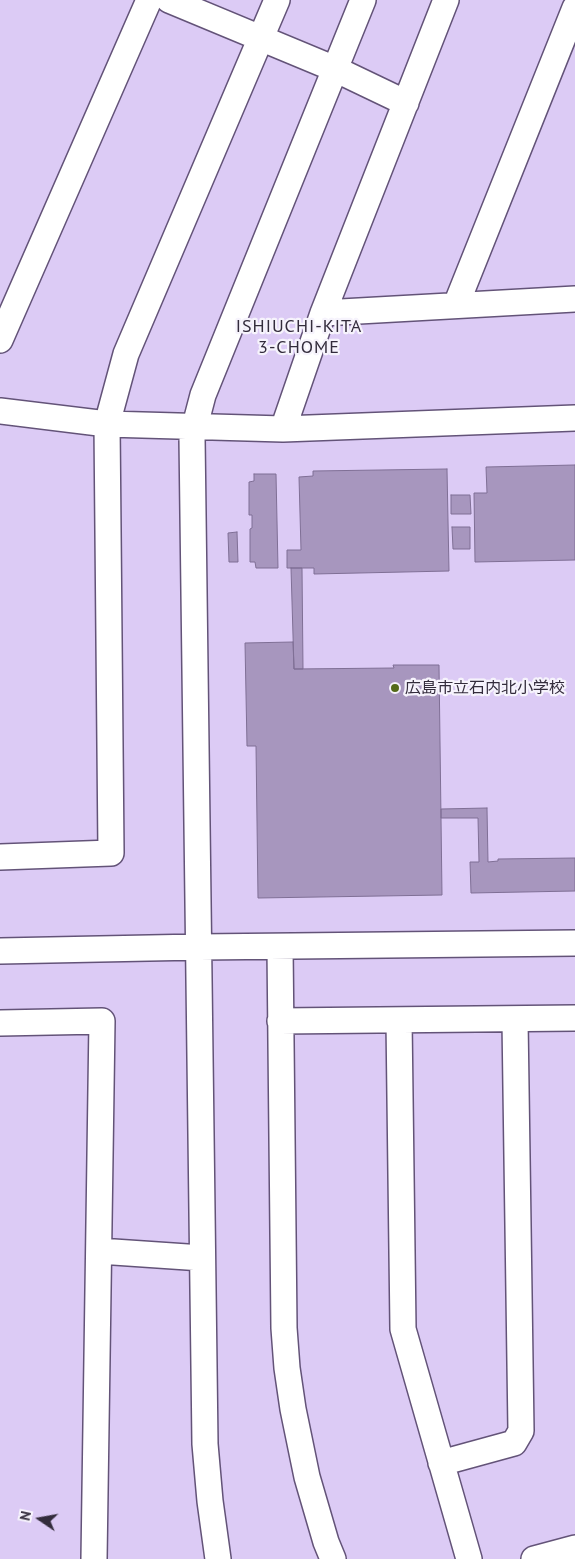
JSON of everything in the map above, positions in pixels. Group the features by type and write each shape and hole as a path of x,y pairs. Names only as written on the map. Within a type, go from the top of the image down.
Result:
{"street":[{"path":"0,340 149,0"},
{"path":"169,0 335,69 406,103"},
{"path":"0,857 111,853 107,424 126,354 262,38 276,0"},
{"path":"218,1559 205,1444 192,437 203,395 363,0"},
{"path":"283,429 323,313 446,0"},
{"path":"456,305 575,8"},
{"path":"323,313 575,299"},
{"path":"0,411 107,424 283,429 575,418"},
{"path":"0,951 575,943"},
{"path":"280,947 284,1318 287,1368 307,1477 326,1542 333,1559"},
{"path":"280,1021 575,1018"},
{"path":"399,1020 403,1329 469,1559"},
{"path":"441,1463 514,1443 522,1431 515,1020"},
{"path":"0,1023 102,1021 94,1559"},
{"path":"99,1251 202,1258"},
{"path":"534,1559 575,1548"}],"building":[{"path":"575,465 575,560 475,562 474,493 487,493 486,467"},
{"path":"447,469 449,571 314,574 314,568 287,568 287,550 301,550 299,477 313,476 313,471"},
{"path":"254,474 276,474 278,568 256,568 255,562 250,562 252,515 249,515 249,482 254,481"},
{"path":"451,495 470,495 471,514 451,514"},
{"path":"452,527 470,527 470,549 453,549"},
{"path":"237,532 238,562 229,562 228,533"},
{"path":"291,568 302,568 303,669 294,669"},
{"path":"293,642 294,669 394,668 393,665 439,665 442,895 258,898 256,746 247,746 245,643"},
{"path":"487,808 488,862 498,861 498,859 575,858 575,891 471,893 470,862 479,862 478,818 441,818 441,809"}],"place":[{"name":"広島市立石内北小学校","path":"395,688"}],"district":[{"name":"ISHIUCHI-KITA 3-CHOME","path":"299,337"}]}
